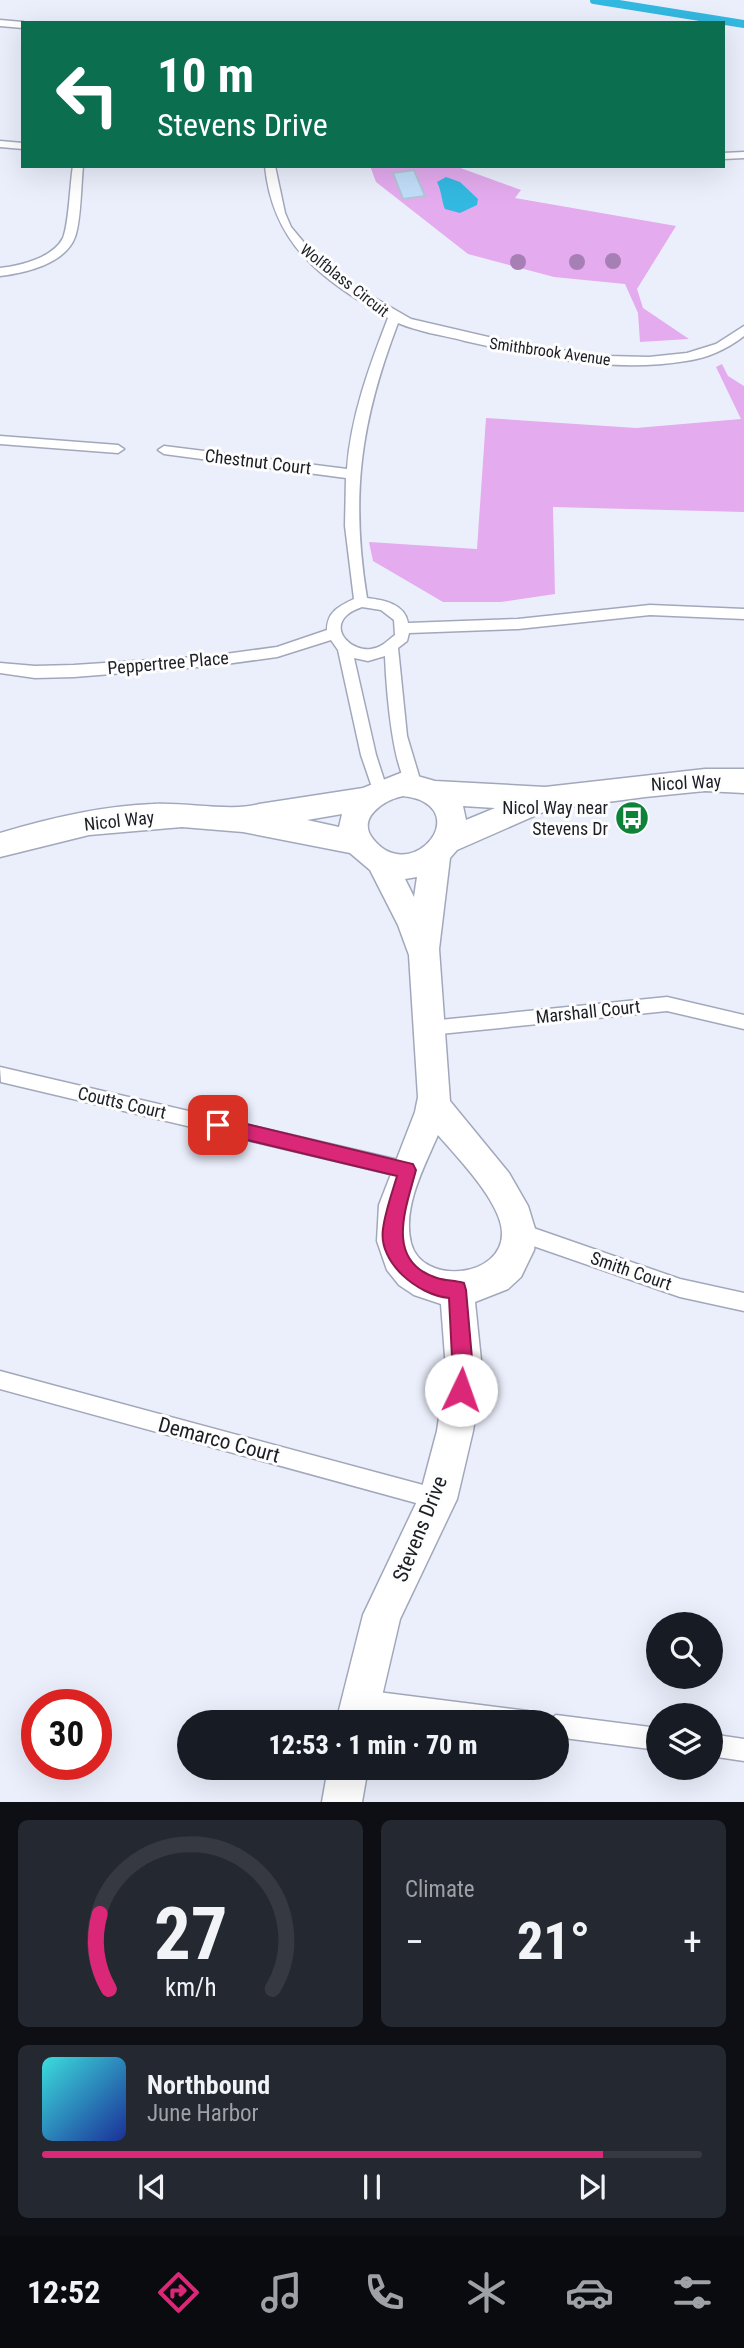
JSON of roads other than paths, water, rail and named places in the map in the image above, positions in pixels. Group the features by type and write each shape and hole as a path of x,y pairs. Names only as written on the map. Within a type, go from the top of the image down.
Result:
{"street":[{"name":"Nicol Way","path":"424,789 545,799 645,785 705,780 744,781"},
{"path":"424,961 413,924 354,821 372,794 402,784 424,789 451,814 453,827 443,848 424,924 433,1106 407,1170 391,1232 400,1259 412,1273 434,1287 457,1290 480,1285 498,1276 514,1253 519,1232 510,1205 492,1177 433,1106"},
{"name":"Nicol Way","path":"242,819 372,794"},
{"name":"Nicol Way","path":"443,848 545,799"},
{"name":"Nicol Way","path":"0,845 75,825 163,816 242,819 370,853"},
{"path":"370,853 410,866 443,848"},
{"name":"Stevens Drive","path":"357,1710 382,1615 438,1499 455,1431 464,1370 457,1290"},
{"path":"342,1802 346,1780"}],"lane":[{"path":"0,23 21,25"},
{"path":"0,144 21,146"},
{"path":"725,156 744,155"},
{"path":"0,272 35,263 64,245 69,237 78,168"},
{"name":"Wolfblass Circuit","path":"270,168 278,207 285,226 297,243 319,263 394,317 375,363 359,415 351,474 349,524 360,602"},
{"name":"Smithbrook Avenue","path":"394,317 494,344 611,360 666,359 710,352 726,345 744,330"},
{"path":"0,440 118,449"},
{"name":"Chestnut Court","path":"164,450 351,474"},
{"path":"345,650 369,656 392,649 402,637 404,628 395,611 373,602 360,602 344,608 336,615 332,634 345,650 358,695 372,794"},
{"path":"404,628 518,624 650,610 744,614"},
{"name":"Peppertree Place","path":"0,668 48,672 211,661 277,652 332,634"},
{"path":"392,649 393,693 402,747 424,789"},
{"name":"Marshall Court","path":"430,1028 667,1004 744,1022"},
{"name":"Coutts Court","path":"1,1074 407,1170"},
{"name":"Smith Court","path":"519,1232 680,1288 744,1302"},
{"name":"Demarco Court","path":"0,1380 438,1499"},
{"path":"569,1728 646,1737"},
{"path":"723,1747 744,1750"}],"water":[{"path":"446,177 460,182 478,199 477,205 460,213 445,209 437,182"}],"waterway":[{"path":"594,0 744,24"}],"place":[{"name":"Nicol Way near Stevens Dr","path":"632,818"}]}
